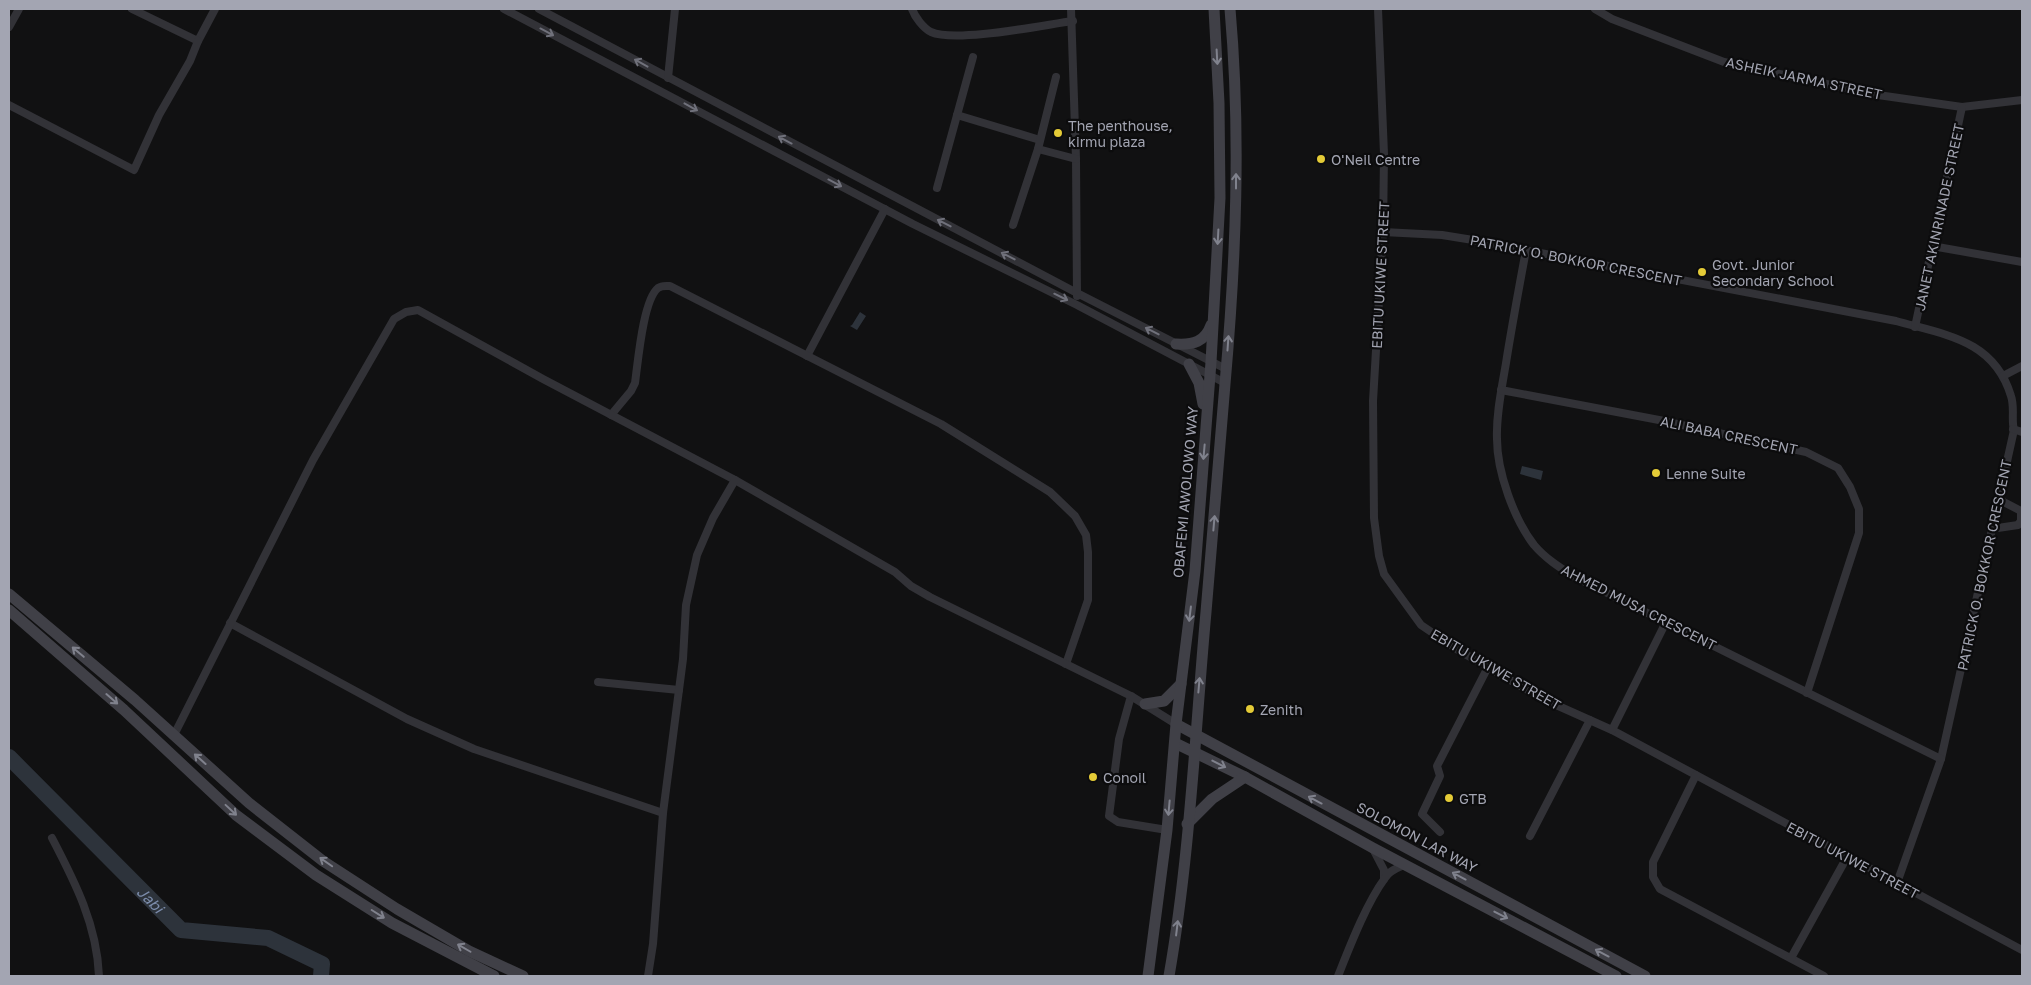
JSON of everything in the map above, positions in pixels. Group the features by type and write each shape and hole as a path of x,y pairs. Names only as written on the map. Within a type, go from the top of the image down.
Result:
{"main road":[{"name":"OBAFEMI AWOLOWO WAY","path":"1148,976 1167,830 1176,724 1195,571 1214,319 1220,198 1220,150 1214,9"},
{"path":"1169,976 1180,901 1217,497 1226,369 1236,208 1236,107 1230,9"},
{"path":"1176,344 1200,342 1209,332 1214,319"},
{"path":"1189,364 1199,383 1206,430"},
{"path":"9,594 136,700 249,803 323,861 482,964 494,976"},
{"path":"9,610 124,710 236,815 316,875 375,912 482,964 523,976"},
{"path":"1145,704 1164,701 1182,684"},
{"name":"SOLOMON LAR WAY","path":"1176,724 1645,976"},
{"path":"1175,743 1245,777 1404,865 1616,976"},
{"path":"1187,824 1212,799 1245,777"}],"street":[{"path":"9,27 19,9"},
{"path":"132,9 198,41"},
{"path":"9,105 134,170 159,115 190,61 215,9"},
{"path":"504,9 885,209 1077,305 1225,382"},
{"path":"539,9 1077,293 1226,369"},
{"path":"668,78 675,9"},
{"path":"912,9 915,16 930,31 947,36 1012,30 1073,20"},
{"path":"1071,9 1073,20 1076,159 1077,305"},
{"name":"EBITU UKIWE STREET","path":"1378,9 1384,154 1383,232 1373,401 1374,518 1379,556 1384,574 1421,625 1458,650 1546,700 1612,730 2022,950"},
{"name":"ASHEIK JARMA STREET","path":"1595,9 1612,19 1724,62 1878,95 1962,106 2022,100"},
{"path":"937,188 973,57"},
{"path":"1013,225 1038,149 1056,77"},
{"name":"JANET AKINRINADE STREET","path":"1915,326 1962,106"},
{"path":"957,115 1040,140"},
{"path":"1038,149 1076,159"},
{"path":"807,356 885,209"},
{"name":"PATRICK O. BOKKOR CRESCENT","path":"1383,232 1442,235 1915,326 1959,338 1987,356 2003,376 2011,397 2014,413 2013,429 1941,759 1897,883"},
{"path":"1932,246 2022,262"},
{"name":"AHMED MUSA CRESCENT","path":"1526,250 1501,390 1496,439 1501,472 1521,525 1535,546 1549,560 1573,576 1941,759"},
{"path":"611,415 631,391 635,383 646,312 652,297 658,288 670,286 942,424 1050,492 1075,516 1086,535 1089,576 1088,600 1066,664"},
{"path":"174,735 314,460 394,318 418,310 735,480 895,572 912,586 930,597 1131,696 1176,724"},
{"path":"2003,376 2022,366"},
{"name":"ALI BABA CRESCENT","path":"1501,390 1659,420 1806,452 1838,468 1850,487 1859,509 1859,533 1808,693"},
{"path":"2013,429 2022,432"},
{"path":"648,976 653,944 663,813 684,659 686,605 697,555 713,518 735,480"},
{"path":"1991,528 2018,525 2021,521 2021,511 1998,499"},
{"path":"1612,730 1666,622"},
{"path":"230,623 407,719 474,749 663,813"},
{"path":"1440,832 1422,814 1440,776 1437,766 1488,667"},
{"path":"598,682 679,690"},
{"path":"1131,696 1118,739 1109,816 1118,822 1167,830"},
{"path":"1530,836 1590,720"},
{"path":"1696,775 1654,862 1653,877 1660,890 1824,976"},
{"path":"52,838 71,874 90,923 98,959 99,976"},
{"path":"1373,848 1384,870 1384,879"},
{"path":"1791,958 1847,857"},
{"path":"1338,976 1365,914 1384,879 1393,870 1404,865"}],"shaded area":[{"path":"860,312 866,316 857,330 850,326"},
{"path":"1522,466 1543,471 1541,480 1520,474"}],"waterway":[{"name":"Jabi","path":"9,757 181,930 268,938 322,964 321,976"}],"place":[{"name":"The penthouse, kirmu plaza","path":"1058,133"},
{"name":"O'Neil Centre","path":"1321,159"},
{"name":"Govt. Junior Secondary School","path":"1702,272"},
{"name":"Lenne Suite","path":"1656,473"},
{"name":"Zenith","path":"1250,709"},
{"name":"Conoil","path":"1093,777"},
{"name":"GTB","path":"1449,798"}]}
